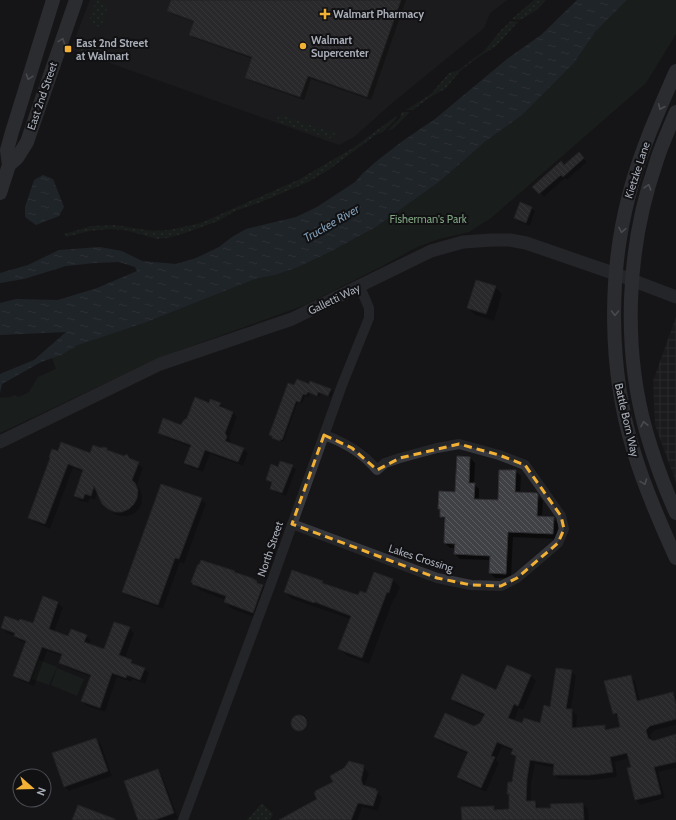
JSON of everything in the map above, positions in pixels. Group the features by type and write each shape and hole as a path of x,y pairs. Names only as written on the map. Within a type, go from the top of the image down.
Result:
{"main road":[{"name":"East 2nd Street","path":"0,193 7,150 53,0"},
{"name":"East 2nd Street","path":"4,164 17,158 27,142 76,0"},
{"name":"Kietzke Lane","path":"616,274 622,226 632,182 642,151 676,71"},
{"name":"Kietzke Lane","path":"631,280 646,193 676,112"},
{"name":"Battle Born Way","path":"616,274 615,354 625,417 632,448 642,478 676,558"},
{"name":"Battle Born Way","path":"631,280 632,351 639,400 655,461 676,513"}],"street":[{"name":"Galletti Way","path":"0,442 160,364 292,319 431,251 457,243 477,240 510,240 526,243 616,274 676,297"},
{"name":"North Street","path":"183,820 273,578 342,385 369,318 369,308 360,287"},
{"name":"Lakes Crossing","path":"292,524 437,578 471,585 501,586 517,578 558,543 564,529 561,516 525,465 499,454 459,444 400,458 385,463 377,470 371,463 352,448 324,435"}],"highlighted area":[{"path":"324,435 352,448 377,470 400,458 459,444 499,455 525,465 561,516 564,529 558,543 517,578 501,586 471,585 437,578 292,524"}],"shaded area":[{"path":"90,0 507,0 490,13 484,28 392,103 354,137 339,145 71,49"},
{"path":"676,317 676,482 655,425 653,381"}],"green space":[{"path":"96,0 102,0 101,3 108,6 102,24 99,27 92,25 93,23 90,18"},
{"path":"534,0 546,0 537,10 520,20 512,19"},
{"name":"Fisherman's Park","path":"627,0 676,0 676,34 646,83 491,218 469,232 439,239 417,247 305,305 161,357 0,433 0,398 11,397 14,395 19,397 29,392 38,377 56,369 52,358 78,345 147,322 255,279 275,275 296,268 328,253 376,227 439,182 486,141 521,116 574,63 596,31"},
{"path":"511,21 518,22 496,46 461,70 445,89 430,97 413,110 406,110 431,94 449,73 459,70 484,51 502,29"},
{"path":"85,42 92,44 90,50 93,51 95,45 101,48 98,57 80,51 83,43"},
{"path":"402,112 410,112 393,129 387,131 400,118"},
{"path":"279,114 328,131 336,131 333,139 276,122"},
{"path":"396,116 397,118 383,132 377,134 327,171 308,182 261,202 235,211 218,221 182,234 157,239 125,230 110,229 89,231 66,237 64,234 92,226 115,225 152,231 169,230 201,223 298,180 353,148"},
{"path":"39,660 57,667 49,685 32,679"},
{"path":"57,668 84,679 77,696 51,685"},
{"path":"262,803 273,814 270,820 247,820"}],"water":[{"name":"Truckee River","path":"577,0 627,0 596,31 574,63 521,116 486,141 439,182 376,227 328,253 296,268 275,275 255,279 147,322 78,345 61,355 41,362 2,384 0,393 0,374 34,360 66,332 0,335 0,303 16,299 58,300 97,288 137,271 135,267 119,262 95,263 66,266 24,279 0,283 0,273 28,265 59,250 100,247 122,251 142,261 176,264 196,258 219,247 246,229 296,217 317,207 355,182 378,160 435,119 507,59 541,35"},
{"path":"43,175 53,179 64,207 59,216 36,225 25,217 25,207 34,180"}],"building":[{"name":"Walmart Supercenter","path":"171,0 401,0 367,97 308,76 300,97 245,78 252,57 189,35 194,21 167,11"},
{"path":"579,152 584,158 563,177 561,175 539,194 532,187 561,161 564,165"},
{"path":"520,202 532,207 526,223 514,218"},
{"path":"476,280 496,286 486,314 467,308"},
{"path":"297,379 309,384 310,381 331,389 328,396 318,392 317,396 308,392 306,395 303,394 300,402 296,401 282,440 281,439 280,441 269,435 288,383 294,385"},
{"path":"195,397 209,403 210,399 221,403 219,406 233,412 225,433 227,437 225,441 244,448 238,462 205,450 198,468 184,463 191,445 158,433 163,418 181,425 187,418"},
{"path":"61,442 90,453 93,445 101,448 107,448 107,450 124,456 127,454 129,458 139,462 132,480 138,490 137,498 134,504 129,509 122,512 115,512 108,509 102,504 94,486 91,496 85,494 83,499 74,496 83,470 68,464 45,524 28,518 52,449 58,451"},
{"path":"457,456 470,457 469,483 475,483 474,499 498,500 499,470 516,470 515,492 537,493 537,516 554,517 553,534 508,532 506,574 489,573 490,556 454,554 455,544 444,543 445,517 440,517 440,509 438,509 439,491 455,492"},
{"path":"280,461 293,465 282,493 270,489 272,482 266,480 271,464 278,467"},
{"path":"161,484 202,498 179,559 175,558 158,605 122,592"},
{"path":"201,560 235,571 234,572 252,578 257,581 257,583 263,585 253,613 224,602 226,596 192,584 193,583 191,582"},
{"path":"292,570 323,581 322,583 358,595 360,591 366,593 374,572 393,579 389,593 387,592 362,658 338,649 351,616 284,592"},
{"path":"43,596 58,602 49,629 68,636 71,629 82,633 87,635 84,642 104,649 114,622 130,627 119,655 132,660 131,663 145,668 140,680 127,675 126,678 112,673 100,708 81,701 91,675 59,663 62,654 42,647 29,682 13,676 26,641 14,636 15,633 1,628 5,616 19,621 20,619 33,623"},
{"path":"507,665 531,675 518,706 514,704 508,718 522,723 524,718 540,723 544,705 550,707 556,668 572,670 566,709 572,709 572,728 605,725 605,730 620,727 617,713 613,714 604,681 631,675 637,701 673,692 676,704 676,719 650,726 646,730 648,738 653,741 676,734 676,762 654,767 661,794 635,800 627,768 631,767 627,753 610,757 613,772 589,775 553,775 554,764 530,760 526,801 535,801 536,808 551,808 550,804 583,803 584,820 462,820 461,807 494,806 494,810 509,809 509,794 507,794 508,782 512,782 516,756 511,754 513,749 497,742 491,756 495,757 481,788 457,777 468,752 434,737 445,713 474,726 480,723 485,714 451,699 462,674 496,690"},
{"path":"296,715 302,715 307,720 305,729 302,731 296,731 291,726 291,720"},
{"path":"96,738 108,771 64,787 52,753"},
{"path":"349,761 364,765 361,780 363,785 378,791 373,806 358,803 351,820 279,820 317,799 314,793 316,792 315,791 333,782 330,776 344,768"},
{"path":"158,769 174,813 155,820 138,820 124,781"},
{"path":"78,805 115,819 115,820 72,820"}],"place":[{"name":"Walmart Pharmacy","path":"325,14"},
{"name":"Walmart Supercenter","path":"303,46"},
{"name":"East 2nd Street at Walmart","path":"68,49"}]}
